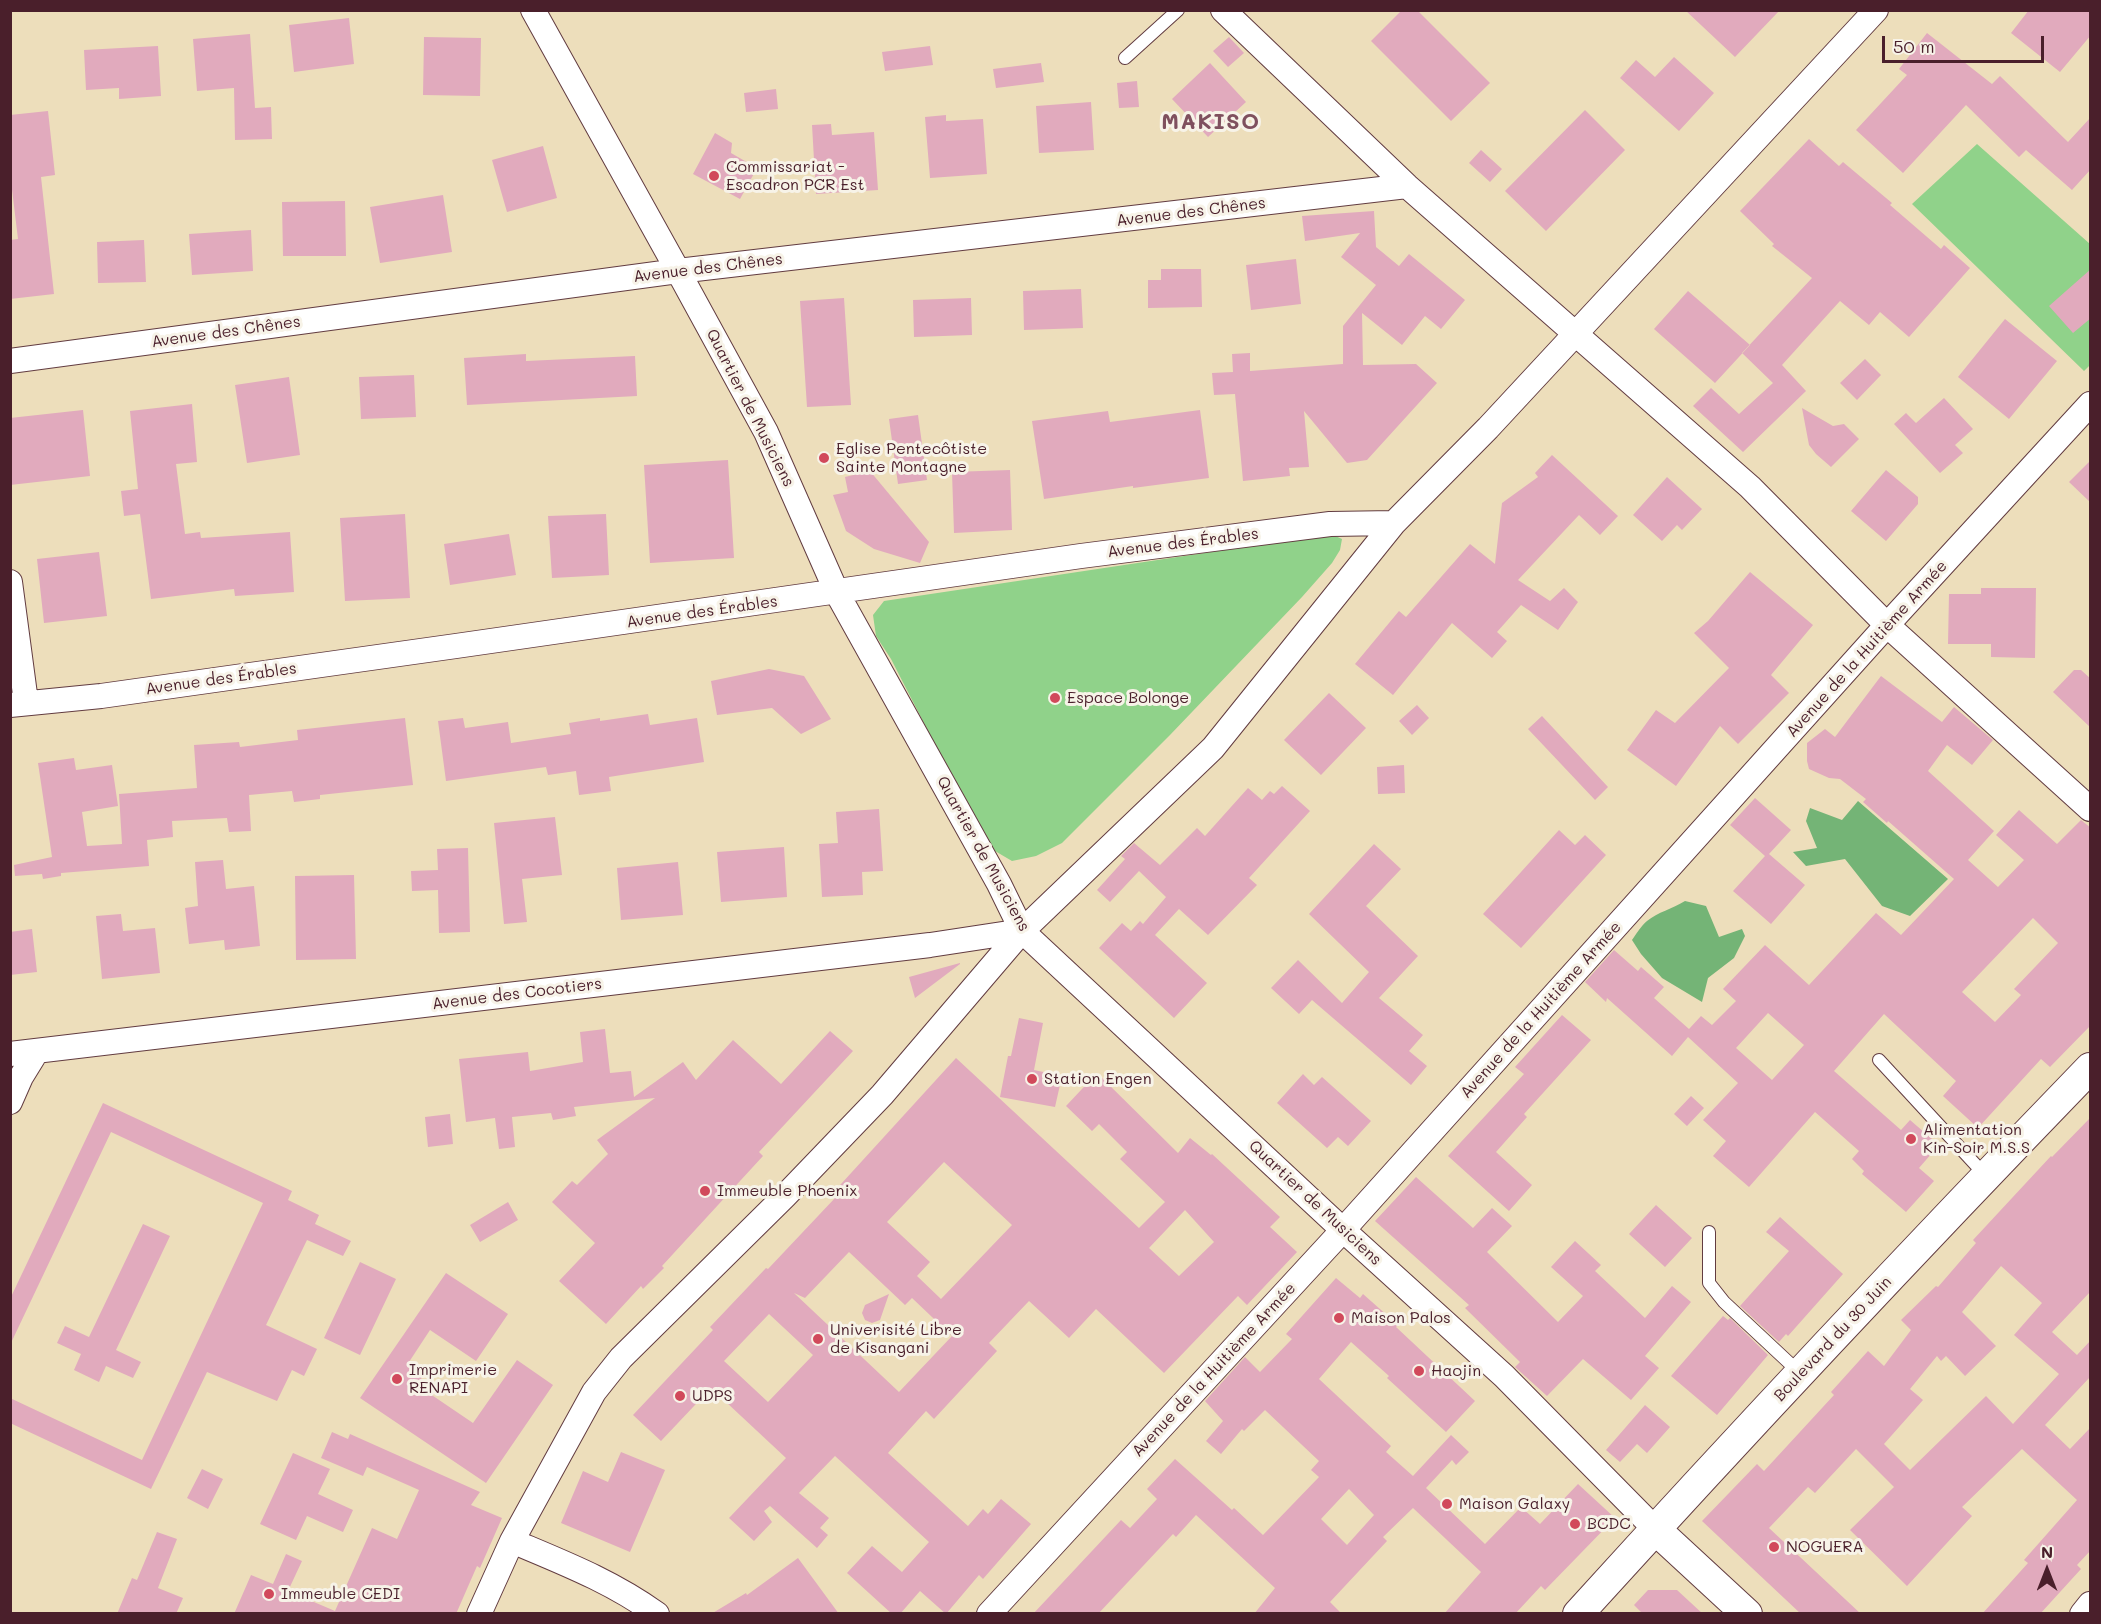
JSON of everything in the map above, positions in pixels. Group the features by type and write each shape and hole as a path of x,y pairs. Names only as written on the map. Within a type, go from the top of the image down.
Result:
{"street":[{"name":"Quartier de Musiciens","path":"533,10 765,432 837,593 999,884 1022,931 1343,1230 1504,1376 1655,1529"},
{"path":"1223,10 1407,186 1750,487 1887,625 2091,809"},
{"path":"479,1614 512,1541 594,1392 621,1358 785,1196 882,1095 1022,931 1213,748 1394,522 1488,428 1875,10"},
{"name":"Avenue des Chênes","path":"10,361 678,271 1407,186"},
{"name":"Avenue de la Huitième Armée","path":"989,1614 1343,1230 1887,625 2091,404"},
{"name":"Avenue des Érables","path":"18,704 101,696 837,593 1082,556 1330,524 1394,522"},
{"path":"10,582 18,704"},
{"name":"Avenue des Cocotiers","path":"10,1054 918,946 1022,931"},
{"path":"10,1102 21,1077 38,1051"},
{"name":"Boulevard du 30 Juin","path":"1578,1614 1986,1176 2091,1068"},
{"path":"1655,1529 1747,1614"},
{"path":"512,1541 602,1579 629,1593 657,1614"},
{"path":"2082,1614 2091,1604"}],"lane":[{"path":"1125,58 1178,10"},
{"path":"1879,1060 1986,1176"},
{"path":"1709,1232 1709,1283 1724,1302 1801,1373"}],"green space":[{"path":"1977,144 2090,244 2090,365 2084,371 1912,204"},
{"path":"1331,534 1342,539 1340,550 1332,563 1302,597 1170,735 1062,843 1036,856 1012,861 995,851 929,733 891,659 876,636 873,615 884,601"},
{"path":"1858,801 1948,879 1910,916 1882,906 1845,859 1806,866 1793,852 1817,848 1806,821 1810,808 1842,820"},
{"path":"1685,901 1706,906 1719,937 1742,929 1745,936 1734,958 1708,978 1702,1002 1662,978 1632,940 1647,921"}],"building":[{"path":"1402,10 1417,10 1490,83 1451,121 1371,41"},
{"path":"1685,10 1780,10 1735,57"},
{"path":"2029,10 2091,10 2091,35 2060,72 2011,33"},
{"path":"349,18 354,64 294,72 289,25"},
{"path":"1927,33 1992,84 2000,76 2068,142 2091,117 2091,169 2072,190 2026,150 2019,157 1966,105 1903,173 1856,130 1907,75 1899,69"},
{"path":"250,34 255,108 271,107 272,139 235,140 234,88 197,91 193,39"},
{"path":"424,37 481,38 480,96 423,95"},
{"path":"1229,37 1244,53 1228,67 1213,51"},
{"path":"158,46 161,96 119,99 119,88 86,90 84,50"},
{"path":"930,46 933,65 885,71 882,52"},
{"path":"1674,57 1714,93 1679,131 1620,78 1636,60 1655,77"},
{"path":"1041,63 1044,82 996,88 993,69"},
{"path":"1210,63 1246,102 1208,137 1172,99"},
{"path":"1137,81 1139,107 1119,108 1117,83"},
{"path":"776,89 778,109 746,112 744,93"},
{"path":"1091,102 1094,150 1039,153 1036,106"},
{"path":"1585,110 1625,150 1546,231 1505,191"},
{"path":"48,111 55,175 41,177 54,294 10,299 10,240 18,239 10,173 10,115"},
{"path":"946,115 946,121 983,119 987,174 930,178 925,117"},
{"path":"831,124 832,135 874,132 878,190 816,194 812,125"},
{"path":"715,133 732,143 731,153 757,168 740,199 693,174"},
{"path":"1809,139 1839,166 1843,162 1892,203 1890,205 1941,249 1944,245 1970,268 1909,337 1880,312 1869,325 1840,301 1782,365 1806,391 1743,452 1693,406 1711,388 1739,414 1773,383 1742,353 1812,278 1772,246 1774,244 1740,211"},
{"path":"543,146 557,198 507,212 492,160"},
{"path":"1481,150 1502,169 1490,182 1469,163"},
{"path":"443,195 452,252 380,263 370,207"},
{"path":"345,201 346,256 283,256 282,202"},
{"path":"1374,211 1376,247 1399,266 1409,254 1465,300 1441,329 1425,316 1402,345 1362,313 1363,365 1416,364 1437,383 1367,460 1347,463 1304,411 1309,467 1289,468 1290,476 1243,481 1235,394 1214,395 1212,373 1233,372 1232,354 1250,353 1250,371 1343,364 1343,326 1376,285 1341,257 1360,233 1305,241 1302,216"},
{"path":"251,230 253,271 192,275 189,234"},
{"path":"144,240 146,282 98,283 97,242"},
{"path":"1296,259 1301,304 1251,310 1246,265"},
{"path":"1161,269 1201,269 1202,307 1148,308 1148,280 1161,280"},
{"path":"2091,269 2091,318 2073,333 2049,306"},
{"path":"1081,289 1083,328 1024,330 1023,291"},
{"path":"1688,291 1750,345 1715,383 1654,329"},
{"path":"844,298 851,405 807,407 800,301"},
{"path":"971,298 972,335 914,337 913,300"},
{"path":"2005,319 2057,361 2009,419 1958,377"},
{"path":"526,354 526,361 635,356 637,396 467,405 464,358"},
{"path":"1865,359 1881,375 1857,400 1840,383"},
{"path":"414,375 416,417 361,419 359,377"},
{"path":"289,377 300,455 247,463 235,385"},
{"path":"1944,398 1973,429 1955,445 1963,453 1940,473 1894,424 1906,413 1916,423"},
{"path":"192,404 197,462 176,464 185,534 200,532 201,538 290,532 294,592 235,596 234,589 151,599 140,514 124,516 121,491 138,489 130,411"},
{"path":"1802,408 1833,426 1844,424 1859,439 1831,467 1809,445"},
{"path":"83,410 90,476 10,485 10,418"},
{"path":"1200,410 1209,478 1044,499 1032,421 1108,411 1110,422"},
{"path":"918,415 927,480 898,484 889,419"},
{"path":"1552,455 1618,516 1600,535 1579,515 1518,580 1550,601 1564,588 1578,602 1558,630 1521,605 1497,632 1507,641 1492,658 1452,623 1393,695 1355,664 1399,611 1406,617 1470,544 1495,564 1502,503 1538,477 1535,473"},
{"path":"728,460 734,558 650,563 644,465"},
{"path":"2091,460 2091,503 2069,482"},
{"path":"1010,470 1012,530 954,533 952,472"},
{"path":"1886,470 1918,497 1918,504 1886,541 1851,511"},
{"path":"870,471 929,542 920,563 874,549 846,531 833,495 848,492 845,477"},
{"path":"1667,477 1702,509 1682,530 1677,525 1662,541 1633,515"},
{"path":"405,514 410,598 345,601 340,518"},
{"path":"606,514 609,575 552,578 548,516"},
{"path":"509,534 516,575 450,585 444,544"},
{"path":"99,552 107,616 44,623 37,559"},
{"path":"1750,572 1813,625 1771,675 1789,693 1738,744 1720,726 1676,786 1627,750 1656,710 1675,723 1729,668 1694,633 1708,621"},
{"path":"1981,588 2036,588 2035,658 1991,657 1991,644 1948,644 1949,594 1981,594"},
{"path":"769,669 804,676 831,719 801,734 772,708 717,715 711,681"},
{"path":"2074,670 2081,670 2091,679 2091,728 2053,692"},
{"path":"1881,676 1942,722 1954,707 1993,740 1972,765 1947,745 1928,771 1994,831 1968,860 1998,887 2024,860 1996,835 2019,810 2057,844 2081,820 2091,828 2091,1025 2050,1067 2041,1059 1978,1128 1943,1096 1956,1081 1884,1014 1834,1071 1901,1130 1910,1120 1939,1145 1919,1168 1934,1181 1906,1212 1862,1174 1864,1171 1852,1159 1859,1151 1815,1112 1749,1187 1713,1156 1726,1141 1703,1120 1738,1083 1688,1037 1672,1056 1607,998 1606,1002 1585,982 1614,950 1638,971 1641,967 1664,987 1654,998 1689,1029 1701,1016 1712,1025 1736,1001 1723,989 1765,945 1809,985 1876,913 1901,935 1954,879 1863,802 1866,799 1840,779 1829,778 1809,769 1807,743 1825,729 1835,737","holes":["2033,918 2058,943 2014,989 2021,995 1995,1022 1962,992","1768,1013 1804,1045 1772,1080 1736,1048"]},
{"path":"1329,693 1366,728 1321,775 1284,740"},
{"path":"1417,705 1429,718 1412,735 1399,721"},
{"path":"648,714 650,725 697,718 704,762 609,777 611,791 579,795 576,771 548,775 546,767 446,781 438,721 463,718 465,728 508,722 511,743 571,734 569,723"},
{"path":"1542,716 1608,787 1595,800 1528,729"},
{"path":"405,718 413,785 320,795 320,799 294,802 292,791 249,795 251,831 229,832 227,818 172,821 173,837 147,840 149,866 61,873 61,876 43,879 42,874 15,876 14,865 52,857 38,763 74,758 76,770 112,765 118,806 82,812 87,846 122,844 119,794 197,788 194,745 239,742 240,747 298,740 297,730"},
{"path":"1404,765 1405,793 1378,794 1377,767"},
{"path":"1282,786 1310,811 1249,878 1257,885 1208,935 1179,909 1155,935 1207,983 1174,1018 1099,948 1122,923 1131,931 1140,921 1143,924 1166,897 1139,871 1110,902 1097,890 1125,859 1121,856 1134,843 1160,865 1197,828 1205,836 1248,788 1262,800 1270,791 1274,794"},
{"path":"1755,798 1791,830 1769,854 1805,885 1771,924 1733,891 1765,856 1730,825"},
{"path":"879,809 883,871 862,872 863,895 822,897 819,844 838,843 836,812"},
{"path":"555,817 562,875 522,879 527,922 504,924 494,823"},
{"path":"1559,830 1575,845 1585,835 1606,855 1521,948 1483,914"},
{"path":"1374,844 1401,869 1366,906 1418,956 1379,998 1423,1035 1409,1051 1427,1066 1411,1085 1312,1000 1299,1014 1271,988 1298,960 1342,1003 1369,972 1309,914"},
{"path":"784,847 787,897 721,902 717,852"},
{"path":"468,848 470,932 439,933 438,890 412,891 411,871 438,870 437,849"},
{"path":"223,860 226,889 254,886 260,946 225,950 224,940 189,944 185,908 198,906 195,862"},
{"path":"678,862 683,915 621,920 617,868"},
{"path":"354,875 356,959 296,960 295,876"},
{"path":"121,914 123,931 155,928 160,973 102,979 96,916"},
{"path":"32,929 37,972 10,975 10,932"},
{"path":"960,964 915,998 909,977"},
{"path":"1562,1015 1591,1040 1524,1114 1527,1117 1496,1152 1532,1185 1509,1211 1448,1156 1524,1074 1515,1067"},
{"path":"1019,1018 1043,1023 1034,1070 1062,1076 1055,1107 1000,1097 1008,1056 1011,1056"},
{"path":"605,1029 610,1073 631,1071 634,1097 683,1062 696,1080 733,1040 781,1084 830,1031 853,1051 759,1152 763,1156 662,1266 664,1268 643,1289 641,1286 606,1324 559,1281 595,1243 552,1202 572,1181 577,1185 608,1154 597,1140 655,1098 574,1107 576,1116 553,1120 551,1113 512,1117 515,1147 499,1149 495,1118 466,1122 459,1059 528,1052 530,1071 583,1062 580,1032"},
{"path":"956,1058 1139,1228 1165,1202 1120,1159 1127,1152 1099,1124 1092,1131 1066,1106 1097,1073 1178,1153 1190,1138 1212,1154 1280,1217 1270,1227 1297,1252 1247,1305 1238,1296 1164,1373 1096,1309 1069,1338 1029,1301 989,1343 997,1351 934,1419 926,1411 888,1453 968,1526 983,1509 988,1514 1001,1499 1031,1524 983,1579 979,1575 946,1614 920,1591 900,1614 892,1614 847,1573 872,1546 902,1572 929,1542 835,1456 799,1493 829,1518 820,1528 828,1535 817,1548 770,1506 764,1511 772,1522 754,1541 729,1518 786,1458 711,1388 661,1441 633,1415 713,1330 710,1327 835,1198 831,1195","holes":["944,1162 1012,1225 941,1299 917,1276 930,1262 887,1222","1185,1210 1214,1242 1179,1276 1149,1248","849,1252 905,1305 912,1298 952,1336 899,1392 794,1293 805,1298","769,1314 813,1355 768,1402 724,1361"]},
{"path":"1303,1074 1314,1085 1322,1077 1371,1121 1348,1146 1338,1137 1327,1148 1277,1103"},
{"path":"1691,1096 1704,1108 1687,1126 1674,1114"},
{"path":"103,1103 292,1191 288,1200 319,1215 315,1224 351,1241 343,1256 307,1240 266,1325 317,1349 304,1376 292,1370 277,1401 207,1372 151,1489 10,1423 10,1398 142,1460 263,1203 111,1132 10,1345 10,1299"},
{"path":"450,1114 453,1144 428,1147 425,1117"},
{"path":"2091,1117 2091,1291 2052,1332 2077,1355 2091,1340 2091,1376 2045,1425 2070,1449 2091,1427 2091,1550 2077,1565 2081,1569 2040,1614 1982,1614 2028,1563 2024,1560 2077,1500 2022,1449 1962,1507 1972,1516 1907,1586 1850,1530 1894,1487 1856,1449 1815,1493 1808,1487 1769,1528 1861,1614 1801,1614 1702,1521 1757,1464 1764,1471 1834,1395 1831,1392 1868,1351 1884,1366 1911,1330 1901,1320 1936,1286 1938,1287 1976,1243 1973,1240","holes":["2001,1266 2042,1303 2014,1335 2059,1374 2013,1424 1986,1396 1910,1470 1884,1444 1923,1400 1910,1389 1937,1356 1941,1361 1946,1356 1965,1376 1996,1346 1962,1312"]},
{"path":"1416,1177 1473,1228 1492,1208 1512,1226 1487,1252 1558,1322 1583,1296 1551,1267 1575,1241 1601,1265 1595,1271 1645,1318 1672,1286 1691,1302 1645,1356 1659,1368 1631,1400 1583,1359 1547,1396 1515,1367 1520,1362 1465,1308 1469,1305 1375,1221"},
{"path":"508,1202 518,1220 480,1242 470,1225"},
{"path":"1656,1205 1692,1238 1665,1267 1629,1234"},
{"path":"1780,1217 1843,1274 1788,1336 1786,1334 1779,1342 1740,1306 1789,1251 1766,1232"},
{"path":"143,1224 170,1236 116,1350 141,1362 133,1378 106,1366 99,1382 74,1370 81,1354 57,1343 65,1326 89,1337"},
{"path":"360,1262 396,1279 360,1355 324,1338"},
{"name":"Imprimerie RENAPI","path":"446,1273 508,1314 476,1361 430,1330 409,1362 425,1373 417,1385 473,1423 517,1360 553,1385 486,1483 360,1398"},
{"path":"1336,1278 1360,1298 1363,1294 1475,1401 1446,1432 1351,1342 1319,1379 1391,1446 1386,1452 1413,1476 1451,1435 1469,1452 1456,1465 1452,1460 1426,1488 1485,1544 1521,1507 1540,1524 1578,1484 1615,1518 1545,1590 1541,1586 1515,1614 1444,1614 1481,1572 1413,1508 1383,1537 1387,1541 1330,1602 1342,1614 1254,1614 1275,1588 1196,1515 1176,1537 1173,1534 1098,1614 1033,1614 1121,1520 1130,1528 1157,1499 1147,1489 1175,1459 1263,1535 1319,1477 1311,1470 1319,1461 1265,1410 1244,1431 1242,1429 1221,1454 1206,1441 1223,1421 1205,1401 1245,1357 1260,1372 1292,1339 1286,1334","holes":["1349,1489 1374,1515 1347,1545 1321,1519"]},
{"path":"889,1294 880,1320 872,1323 865,1320 862,1313 865,1305"},
{"path":"1723,1316 1728,1320 1730,1318 1768,1355 1717,1415 1671,1376"},
{"path":"1645,1405 1670,1427 1647,1453 1637,1444 1620,1462 1606,1450"},
{"path":"332,1432 348,1439 350,1434 480,1492 471,1505 502,1518 480,1568 477,1566 456,1614 234,1614 251,1575 273,1584 286,1554 302,1561 288,1591 335,1611 372,1528 397,1539 419,1490 367,1467 363,1476 321,1458"},
{"path":"621,1452 665,1470 630,1552 561,1523 583,1471 608,1482"},
{"path":"293,1453 330,1469 318,1494 353,1510 343,1532 307,1516 296,1540 260,1524"},
{"path":"202,1469 223,1479 208,1509 187,1498"},
{"path":"157,1532 177,1539 158,1588 183,1598 176,1614 117,1614 132,1578 137,1580"},
{"path":"798,1558 839,1614 711,1614 746,1593 747,1595"},
{"path":"1648,1590 1677,1590 1703,1614 1643,1614 1634,1605"}],"place":[{"name":"Commissariat - Escadron PCR Est","path":"714,176"},
{"name":"Eglise Pentecôtiste Sainte Montagne","path":"824,458"},
{"name":"Espace Bolonge","path":"1055,698"},
{"name":"Station Engen","path":"1032,1079"},
{"name":"Alimentation Kin-Soir M.S.S","path":"1911,1139"},
{"name":"Immeuble Phoenix","path":"705,1191"},
{"name":"Maison Palos","path":"1339,1318"},
{"name":"Univerisité Libre de Kisangani","path":"818,1339"},
{"name":"Haojin","path":"1419,1371"},
{"name":"Imprimerie RENAPI","path":"397,1379"},
{"name":"UDPS","path":"680,1396"},
{"name":"Maison Galaxy","path":"1447,1504"},
{"name":"BCDC","path":"1575,1524"},
{"name":"NOGUERA","path":"1774,1547"},
{"name":"Immeuble CEDI","path":"269,1594"}],"district":[{"name":"MAKISO","path":"1211,122"}]}
